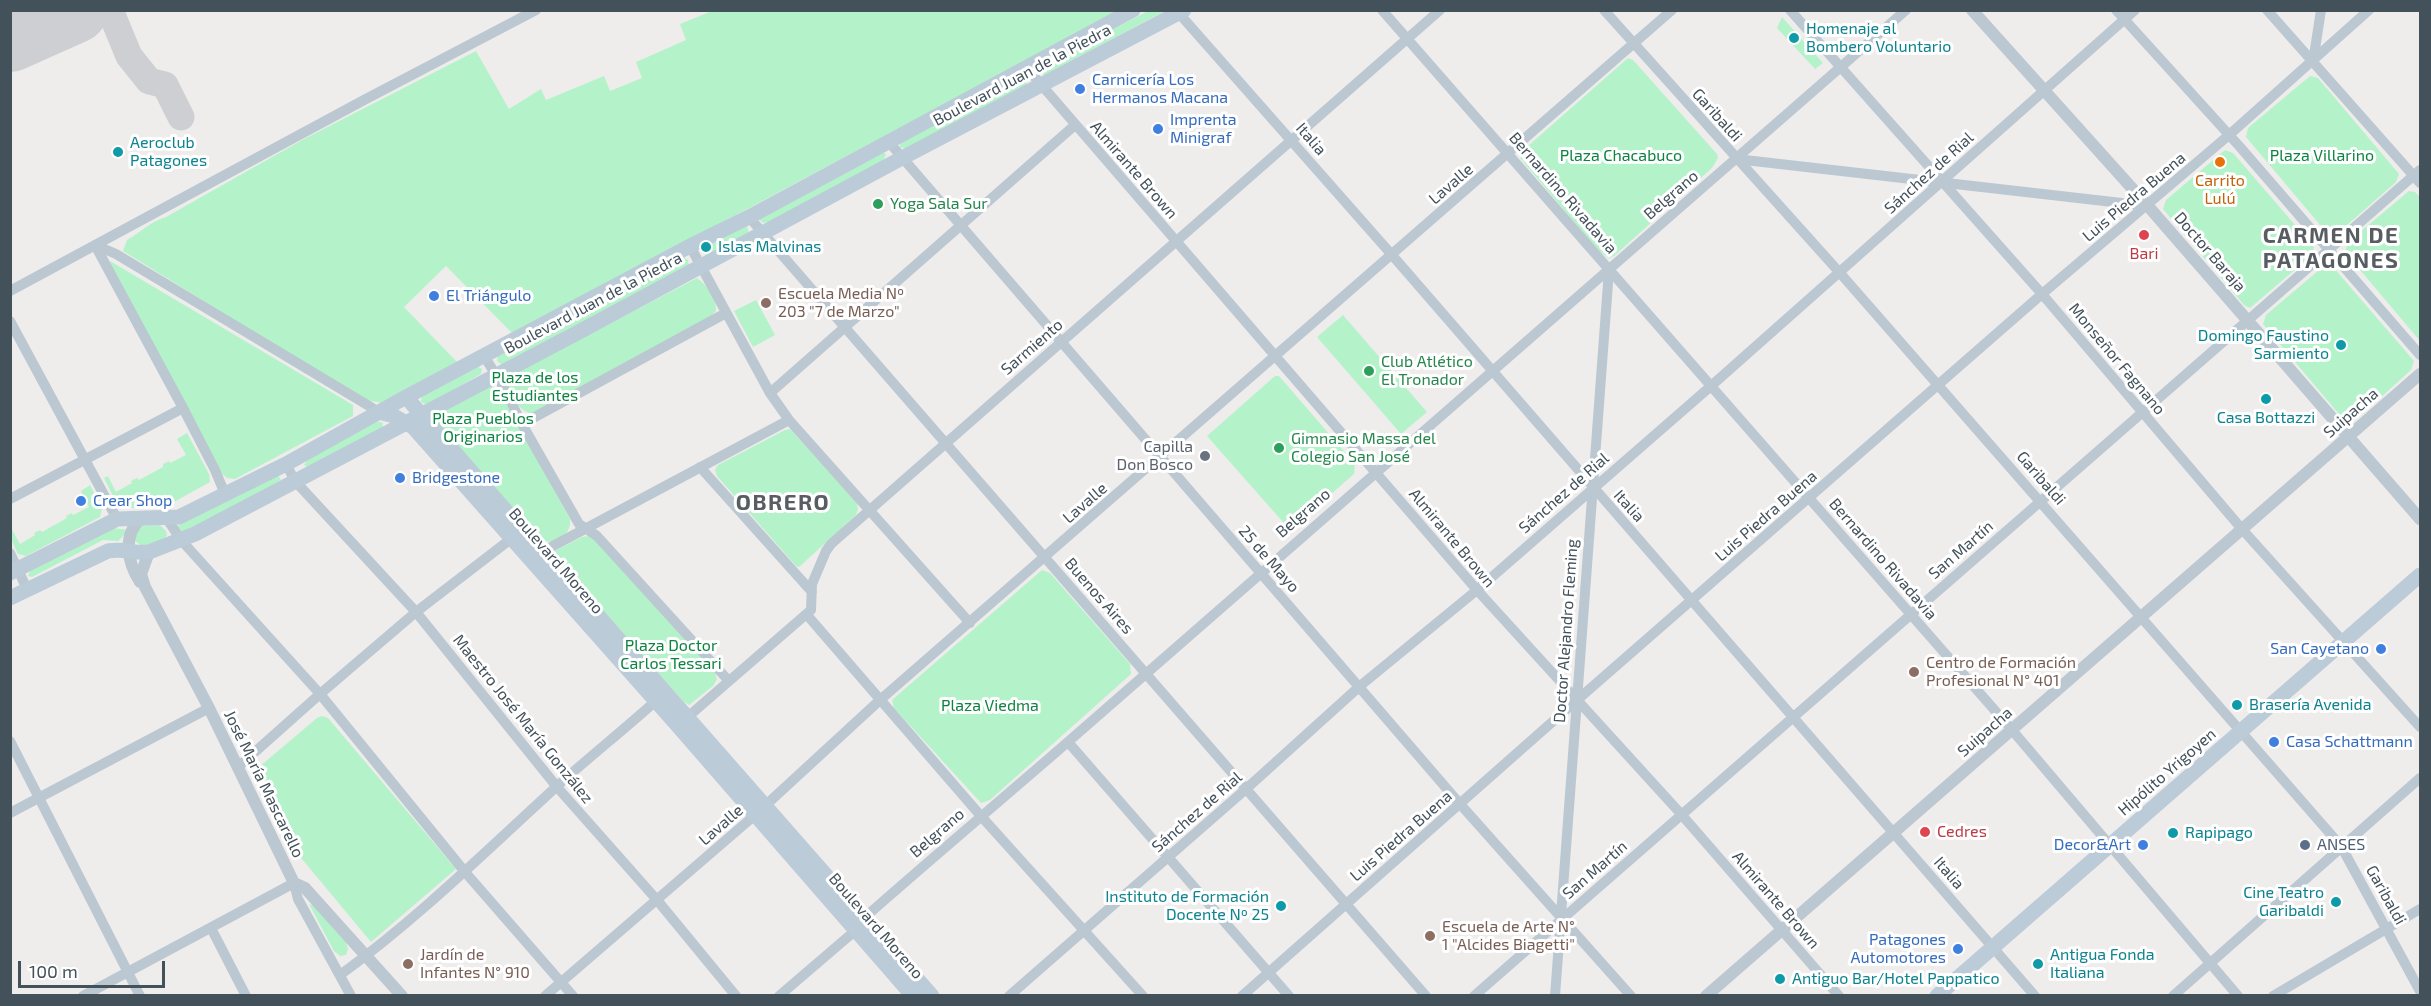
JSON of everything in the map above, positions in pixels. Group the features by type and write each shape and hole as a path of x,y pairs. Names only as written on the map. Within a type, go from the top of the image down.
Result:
{"main road":[{"name":"Boulevard Juan de la Piedra","path":"15,571 117,519 179,518 286,464 406,397 749,217 1133,10"},
{"name":"Boulevard Juan de la Piedra","path":"10,598 108,551 128,549 141,553 148,552 181,540 423,414 1180,11"},
{"name":"Boulevard Moreno","path":"406,397 423,414 536,556 860,924 932,996"},
{"name":"Boulevard Moreno","path":"379,412 413,427 517,534"},
{"name":"Hipólito Yrigoyen","path":"1937,996 2421,575"},
{"name":"Boulevard Moreno","path":"860,924 913,996"}],"street":[{"path":"10,291 536,10"},
{"name":"Bernardino Rivadavia","path":"1382,10 2012,730 2238,996"},
{"name":"Sarmiento","path":"807,615 811,610 812,592 826,551 946,442 1440,10"},
{"name":"Garibaldi","path":"1604,10 1939,385 2341,846 2421,991"},
{"name":"Lavalle","path":"545,996 760,810 880,700 1276,358 1672,10"},
{"name":"Monseñor Fagnano","path":"1790,10 2042,294 2241,528 2421,727"},
{"name":"Belgrano","path":"779,996 980,815 1068,742 1375,470 1493,371 1906,10"},
{"name":"Doctor Baraja","path":"1971,10 2148,206 2421,519"},
{"name":"Sánchez de Rial","path":"1009,996 1360,686 1477,590 1840,273 1940,181 2044,92 2120,15 2135,10"},
{"path":"2267,10 2418,176"},
{"path":"2313,62 2321,10"},
{"name":"Luis Piedra Buena","path":"1242,996 2042,294 2148,206 2313,62 2369,10"},
{"name":"Italia","path":"1180,11 2035,996"},
{"path":"2120,15 2229,135 2421,355"},
{"name":"Almirante Brown","path":"1026,67 1477,590 1576,701 1682,814 1839,996"},
{"path":"770,393 846,329 1075,125"},
{"name":"25 de Mayo","path":"888,141 1460,804 1631,996"},
{"path":"1736,159 2148,206"},
{"name":"San Martín","path":"1474,996 2329,249 2418,176"},
{"name":"Buenos Aires","path":"749,217 1426,996"},
{"path":"95,245 183,408 225,494"},
{"name":"Boulevard Moreno","path":"95,245 116,254 379,412"},
{"path":"690,246 770,393 789,420 970,623"},
{"name":"Doctor Alejandro Fleming","path":"1555,996 1609,270"},
{"path":"522,424 726,313"},
{"path":"10,321 13,333 117,519"},
{"path":"484,356 579,524 597,536 728,680"},
{"name":"Suipacha","path":"1706,996 2241,528 2421,374"},
{"path":"10,500 183,408"},
{"path":"536,556 789,420"},
{"name":"Maestro José María González","path":"286,464 295,481 416,612 557,787 657,900 736,996"},
{"path":"700,467 812,592"},
{"path":"128,549 132,529 142,517"},
{"path":"167,519 181,540 320,694 465,872 573,996"},
{"path":"238,767 416,612 517,534"},
{"name":"José María Mascarello","path":"128,549 134,570 209,708 294,883 298,899 351,996"},
{"path":"145,587 141,574 148,552"},
{"path":"10,553 15,571 27,589"},
{"path":"682,721 807,615 980,815 1143,996"},
{"path":"340,975 366,956 465,872 660,696"},
{"path":"10,813 209,708"},
{"path":"10,741 140,996"},
{"path":"1068,742 1289,996"},
{"path":"2174,996 2341,846 2421,778"},
{"path":"82,996 294,883 304,888 402,996"},
{"path":"2274,996 2421,909"},
{"path":"211,928 246,996"}],"green space":[{"path":"712,11 1118,11 513,334 446,266 404,307 457,362 383,403 364,400 123,251 127,240 155,222 304,139 476,51 509,109 541,89 546,100 604,76 610,91 642,78 636,62 686,40 680,24"},
{"path":"1148,11 1165,11 1045,75 1040,73 1040,67"},
{"path":"1782,17 1823,63 1815,69 1777,28"},
{"name":"Plaza Chacabuco","path":"1628,58 1633,60 1717,154 1718,158 1712,168 1614,256 1608,258 1596,248 1519,154"},
{"name":"Plaza Villarino","path":"2310,76 2318,78 2399,174 2396,182 2338,233 2332,235 2326,232 2246,137 2248,128"},
{"path":"1021,77 1026,80 1027,86 906,149 900,147 900,143"},
{"name":"Plaza Villarino","path":"2225,150 2233,153 2314,247 2311,256 2250,308 2244,305 2163,209 2166,200"},
{"path":"882,152 886,154 883,162 769,222 763,223 760,220 760,216"},
{"name":"Plaza Villarino","path":"2409,191 2415,192 2420,197 2420,341 2345,252 2348,242"},
{"path":"747,225 749,234 708,256 703,253 703,247"},
{"path":"683,257 688,260 689,266 502,365 497,361 498,355"},
{"path":"110,261 353,405 353,416 235,479 227,478 221,473"},
{"path":"2325,265 2333,267 2414,361 2411,370 2356,420 2350,422 2344,420 2263,324 2266,315"},
{"name":"Plaza de los Estudiantes","path":"697,278 708,288 715,302 716,311 710,317 532,414 517,402 508,385 511,375"},
{"path":"756,300 775,335 753,347 734,311"},
{"name":"Club Atlético El Tronador","path":"1343,315 1427,412 1401,434 1317,337"},
{"path":"477,366 482,369 481,374 427,405 421,402 422,395"},
{"name":"Gimnasio Massa del Colegio San José","path":"1275,376 1279,376 1355,464 1354,474 1290,530 1207,436"},
{"name":"Plaza Pueblos Originarios","path":"489,385 498,389 570,519 568,531 560,539 548,541 537,537 434,419 434,414"},
{"path":"377,421 383,423 382,429 307,467 304,465 307,460"},
{"path":"790,429 857,503 858,509 856,515 799,567 717,476 715,470 718,465"},
{"path":"187,433 209,474 210,482 163,508 124,508 117,504 104,478 108,476 116,492 132,483 131,481 137,478 139,480 163,467 163,464 186,455 177,439"},
{"path":"278,475 281,480 182,535 175,527"},
{"path":"90,485 102,508 100,517 26,556 18,554 11,539 11,528 20,544 35,535 34,533 40,530 42,532 67,518 66,516 89,507 81,491"},
{"path":"160,525 167,535 162,542 142,546 135,541 134,532 140,526"},
{"path":"112,528 129,530 118,541 103,540 32,577 28,576 30,571"},
{"name":"Plaza Doctor Carlos Tessari","path":"588,536 594,539 715,673 717,679 713,686 689,705 555,556 555,551"},
{"name":"Plaza Viedma","path":"1042,570 1050,573 1130,664 1131,674 990,800 981,803 894,708 892,700"},
{"path":"322,716 328,718 456,869 371,942 302,859 259,777 259,767"},
{"path":"309,904 313,905 346,942 348,949 346,955 340,956 334,951"}],"taxiway":[{"path":"110,10 129,56 149,81 165,85 181,117"}],"runway":[{"path":"10,39 75,10"}],"place":[{"name":"Homenaje al Bombero Voluntario","path":"1794,38"},
{"name":"Carnicería Los Hermanos Macana","path":"1080,89"},
{"name":"Imprenta Minigraf","path":"1158,129"},
{"name":"Aeroclub Patagones","path":"118,152"},
{"name":"Carrito Lulú","path":"2220,162"},
{"name":"Yoga Sala Sur","path":"878,204"},
{"name":"Bari","path":"2144,235"},
{"name":"Islas Malvinas","path":"706,247"},
{"name":"El Triángulo","path":"434,296"},
{"name":"Escuela Media Nº 203 \"7 de Marzo\"","path":"766,303"},
{"name":"Domingo Faustino Sarmiento","path":"2341,345"},
{"name":"Club Atlético El Tronador","path":"1369,371"},
{"name":"Casa Bottazzi","path":"2266,399"},
{"name":"Gimnasio Massa del Colegio San José","path":"1279,448"},
{"name":"Capilla Don Bosco","path":"1205,456"},
{"name":"Bridgestone","path":"400,478"},
{"name":"Crear Shop","path":"81,501"},
{"name":"San Cayetano","path":"2381,649"},
{"name":"Centro de Formación Profesional N° 401","path":"1914,672"},
{"name":"Brasería Avenida","path":"2237,705"},
{"name":"Casa Schattmann","path":"2274,742"},
{"name":"Cedres","path":"1925,832"},
{"name":"Rapipago","path":"2173,833"},
{"name":"Decor&Art","path":"2143,845"},
{"name":"ANSES","path":"2305,845"},
{"name":"Cine Teatro Garibaldi","path":"2336,902"},
{"name":"Instituto de Formación Docente Nº 25","path":"1281,906"},
{"name":"Escuela de Arte N° 1 \"Alcides Biagetti\"","path":"1430,936"},
{"name":"Patagones Automotores","path":"1958,949"},
{"name":"Jardín de Infantes N° 910","path":"408,964"},
{"name":"Antigua Fonda Italiana","path":"2038,964"},
{"name":"Antiguo Bar/Hotel Pappatico","path":"1780,979"}],"district":[{"name":"CARMEN DE PATAGONES","path":"2331,248"},
{"name":"OBRERO","path":"783,503"}]}
